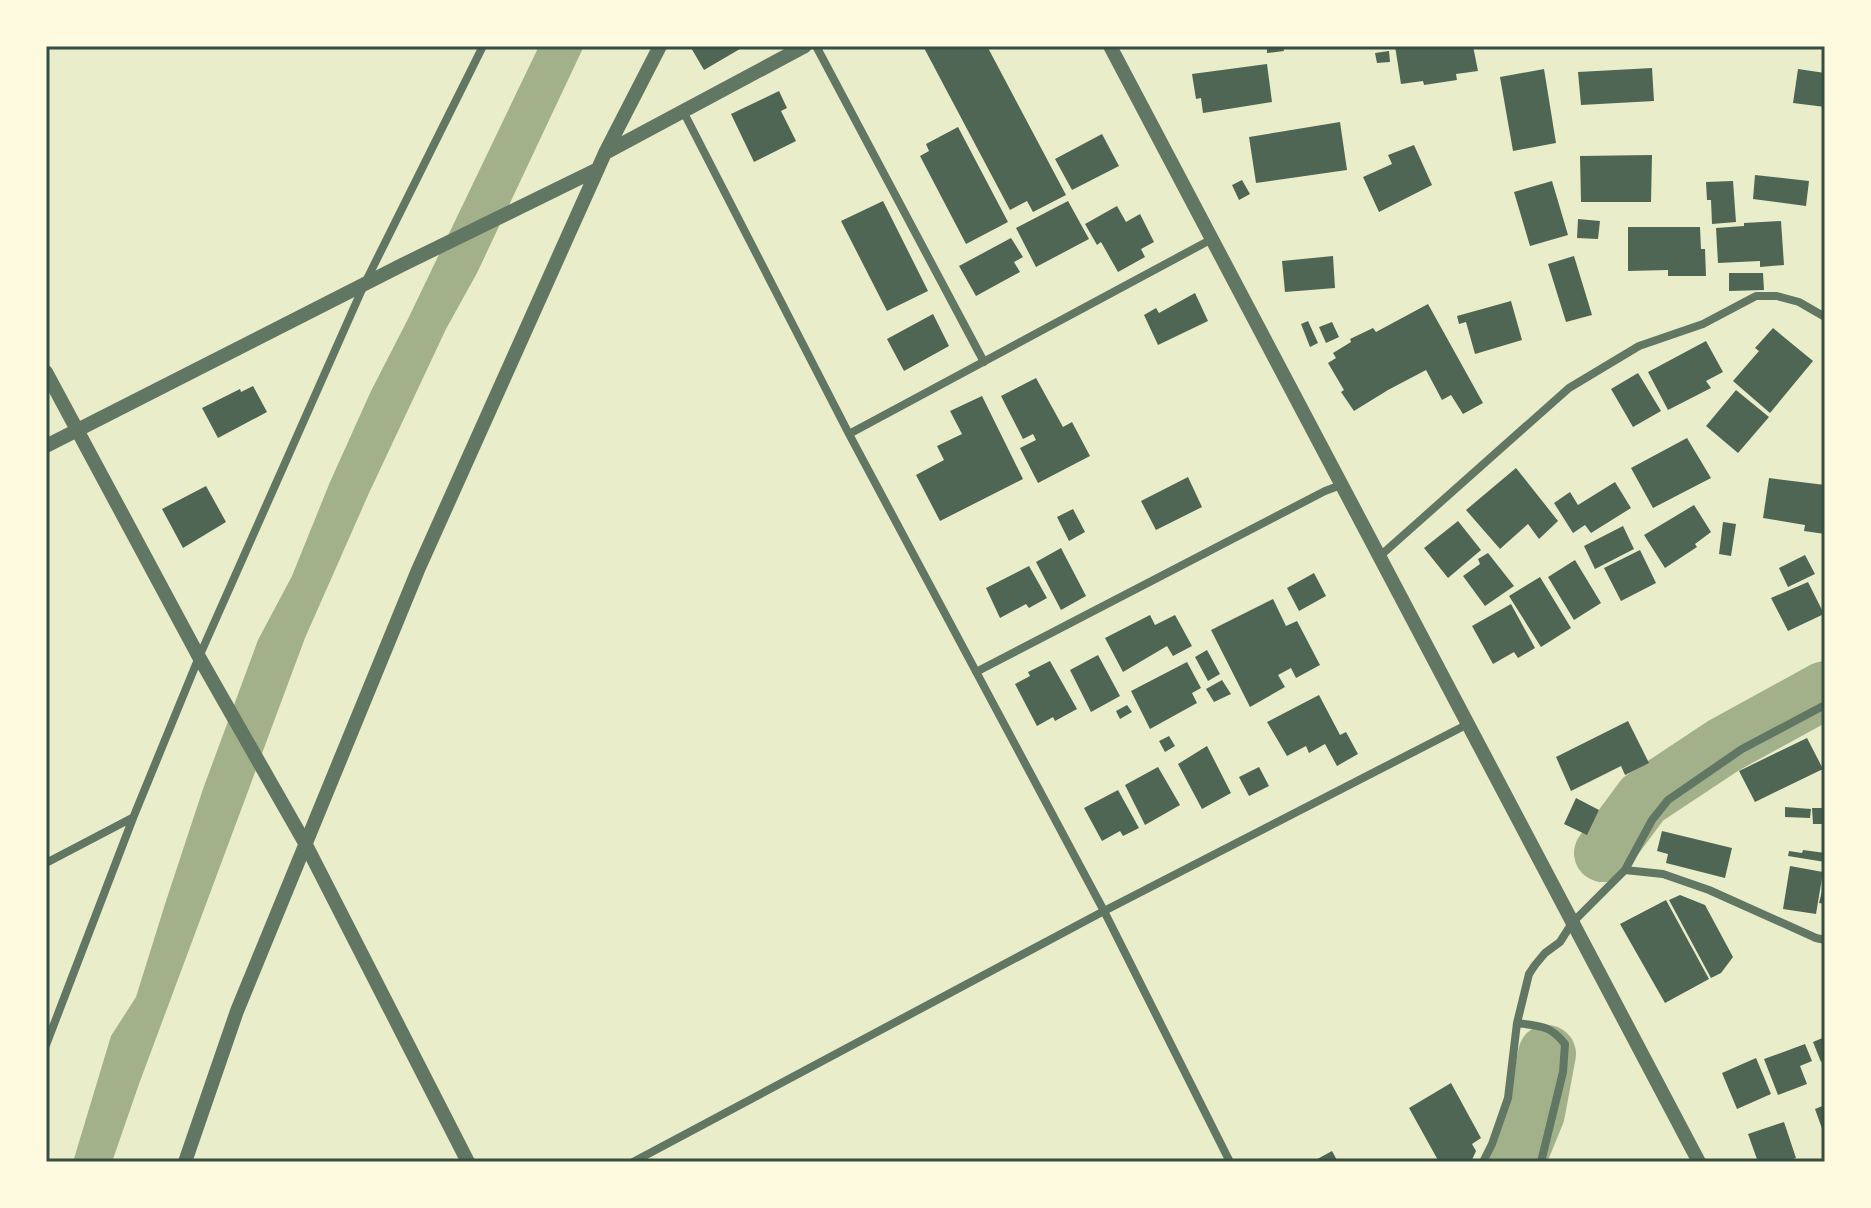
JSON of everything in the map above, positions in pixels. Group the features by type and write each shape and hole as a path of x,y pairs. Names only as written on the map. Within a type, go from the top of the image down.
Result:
{"street":[{"path":"46,1045 199,657 364,285 483,46"},
{"path":"185,1162 237,1011 418,570 605,153 660,46"},
{"path":"605,153 805,46"},
{"path":"816,46 984,362"},
{"path":"1110,46 1699,1162"},
{"path":"683,111 849,434 1104,911 1230,1162"},
{"path":"46,446 598,169"},
{"path":"849,434 1212,239"},
{"path":"1380,556 1569,388 1639,346 1703,324 1756,296 1777,296 1799,302 1825,317"},
{"path":"46,372 199,657 305,843 468,1162"},
{"path":"976,672 1341,485"},
{"path":"1483,1162 1508,1098 1517,1023 1529,974 1545,953 1560,942 1572,923 1625,870 1652,820 1668,800 1742,749 1825,705"},
{"path":"633,1162 1104,911 1468,724"},
{"path":"46,863 133,818"},
{"path":"1625,870 1663,874 1709,890 1825,940"},
{"path":"1517,1023 1556,1032 1565,1044 1563,1072 1541,1162"}],"shaded area":[{"path":"539,46 584,46 477,273 446,329 305,638 112,1162 73,1162 111,1036 136,997 203,789 258,640 292,576 371,391"}],"building":[{"path":"690,46 745,46 704,70"},
{"path":"923,46 987,46 1066,195 1033,212 1027,201 1010,210"},
{"path":"1267,46 1283,46 1284,51 1267,53"},
{"path":"1395,46 1473,46 1478,71 1456,74 1457,80 1424,85 1423,81 1401,84"},
{"path":"1389,51 1390,62 1377,63 1375,53"},
{"path":"1267,64 1272,102 1203,113 1201,98 1196,99 1192,74"},
{"path":"1652,68 1654,101 1581,105 1578,72"},
{"path":"1544,69 1556,143 1513,151 1500,77"},
{"path":"1798,69 1825,73 1825,107 1793,103"},
{"path":"779,91 787,108 781,111 796,141 754,162 731,114"},
{"path":"1340,122 1347,170 1256,183 1249,137"},
{"path":"958,127 1008,222 966,244 920,156 929,151 926,144"},
{"path":"1102,134 1119,166 1072,190 1055,159"},
{"path":"1414,145 1432,185 1379,212 1363,177 1392,164 1388,155"},
{"path":"1652,155 1651,202 1581,202 1580,156"},
{"path":"1755,175 1809,181 1806,206 1753,199"},
{"path":"1242,180 1250,194 1239,200 1232,185"},
{"path":"1552,181 1568,235 1530,246 1514,192"},
{"path":"1733,181 1736,222 1712,224 1711,200 1707,200 1706,182"},
{"path":"883,201 928,291 887,311 841,221"},
{"path":"1068,201 1089,239 1036,267 1016,228"},
{"path":"1117,206 1126,222 1140,214 1154,242 1141,249 1145,257 1118,272 1101,242 1097,245 1085,224"},
{"path":"1578,219 1600,221 1598,239 1577,238"},
{"path":"1781,221 1784,265 1760,267 1760,261 1718,263 1716,228"},
{"path":"1628,227 1700,227 1706,276 1668,276 1668,270 1628,271"},
{"path":"1011,238 1023,257 1014,262 1020,272 976,296 959,266"},
{"path":"1333,256 1335,288 1285,292 1282,261"},
{"path":"1574,256 1592,315 1566,322 1548,264"},
{"path":"1729,273 1763,273 1764,290 1729,291"},
{"path":"1195,293 1208,321 1158,345 1144,315 1156,308 1159,313"},
{"path":"1511,301 1522,340 1475,354 1466,322 1459,324 1457,316"},
{"path":"1428,304 1483,403 1463,414 1451,395 1442,400 1426,370 1354,411 1328,363 1336,358 1333,353 1351,342 1350,339 1373,328 1376,332"},
{"path":"933,314 949,346 904,371 887,339"},
{"path":"1308,321 1318,343 1310,347 1301,324"},
{"path":"1332,322 1339,337 1326,343 1319,327"},
{"path":"1773,328 1813,361 1770,413 1733,381 1759,351 1755,348"},
{"path":"1706,341 1723,372 1706,381 1711,388 1668,410 1648,372"},
{"path":"1638,373 1661,411 1633,427 1611,389"},
{"path":"1036,378 1063,427 1072,422 1090,456 1038,483 1020,448 1036,440 1033,434 1023,439 1001,396"},
{"path":"253,386 267,412 218,438 202,408"},
{"path":"1736,390 1769,417 1738,453 1706,426"},
{"path":"982,396 1023,479 940,521 916,475 944,460 937,446 962,434 950,411"},
{"path":"1687,438 1711,478 1653,508 1631,468"},
{"path":"1516,468 1558,521 1539,539 1528,524 1500,549 1466,510"},
{"path":"1188,477 1202,507 1156,530 1141,501"},
{"path":"1769,478 1825,485 1825,534 1804,531 1805,525 1763,518"},
{"path":"1615,482 1631,508 1591,533 1585,525 1573,533 1554,503 1570,492 1578,505"},
{"path":"206,486 226,522 183,548 162,509"},
{"path":"1694,505 1711,532 1695,544 1697,547 1665,568 1644,535"},
{"path":"1073,509 1085,532 1069,541 1057,517"},
{"path":"1458,521 1481,550 1448,578 1424,548"},
{"path":"1723,522 1736,524 1731,556 1719,554"},
{"path":"1623,526 1634,549 1595,569 1584,546"},
{"path":"1061,548 1086,596 1061,610 1036,562"},
{"path":"1640,550 1656,583 1621,601 1604,568"},
{"path":"1488,553 1514,586 1485,606 1463,576 1480,564 1478,559"},
{"path":"1805,555 1815,574 1788,587 1779,568"},
{"path":"1575,560 1601,603 1574,620 1548,577"},
{"path":"1029,566 1047,598 1029,608 1026,604 1000,618 986,588"},
{"path":"1314,573 1326,596 1299,611 1287,588"},
{"path":"1540,577 1571,628 1541,647 1509,596"},
{"path":"1808,582 1824,614 1788,631 1771,598"},
{"path":"1273,599 1286,626 1297,621 1320,665 1296,678 1291,668 1278,675 1285,687 1250,707 1211,630"},
{"path":"1511,604 1535,648 1518,658 1514,652 1493,664 1472,626"},
{"path":"1150,615 1155,625 1175,615 1192,646 1173,656 1167,646 1123,672 1105,638"},
{"path":"1207,650 1220,674 1208,681 1195,657"},
{"path":"1098,655 1120,696 1091,712 1070,670"},
{"path":"1050,661 1077,709 1055,721 1053,717 1037,726 1015,684 1030,676 1028,672"},
{"path":"1187,662 1201,688 1192,693 1197,703 1150,729 1131,691"},
{"path":"1222,680 1231,694 1214,702 1206,689"},
{"path":"1319,695 1340,735 1346,732 1358,754 1337,766 1325,744 1309,753 1306,746 1287,756 1267,722"},
{"path":"1127,705 1132,712 1120,719 1116,711"},
{"path":"1628,721 1649,763 1625,775 1621,766 1571,791 1556,757"},
{"path":"1169,736 1175,746 1165,752 1159,741"},
{"path":"1807,738 1823,769 1755,802 1739,771"},
{"path":"1207,746 1231,793 1202,809 1178,764"},
{"path":"1158,767 1180,805 1145,825 1125,785"},
{"path":"1259,767 1269,786 1249,796 1239,777"},
{"path":"1118,790 1139,828 1123,836 1120,831 1102,841 1084,808"},
{"path":"1576,798 1599,810 1587,835 1564,824"},
{"path":"1785,807 1811,809 1810,818 1785,817"},
{"path":"1812,808 1825,808 1825,824 1813,824"},
{"path":"1662,831 1732,848 1725,878 1666,863 1668,854 1657,851"},
{"path":"1803,850 1825,853 1825,862 1788,856 1789,851 1802,853"},
{"path":"1790,866 1823,872 1816,914 1783,909"},
{"path":"1825,883 1825,904 1819,903"},
{"path":"1680,895 1705,905 1733,957 1721,973 1711,978 1669,900"},
{"path":"1666,900 1709,979 1665,1003 1620,924"},
{"path":"1825,1037 1825,1060 1821,1062 1813,1042"},
{"path":"1805,1044 1812,1061 1800,1066 1807,1084 1778,1095 1764,1059"},
{"path":"1756,1058 1771,1094 1737,1109 1722,1073"},
{"path":"1451,1083 1481,1138 1472,1144 1476,1151 1471,1162 1439,1162 1409,1108"},
{"path":"1825,1105 1825,1137 1815,1109"},
{"path":"1784,1122 1796,1158 1783,1162 1758,1162 1748,1134"},
{"path":"1332,1151 1338,1162 1312,1162"}],"waterway":[{"path":"1603,853 1643,799 1723,746 1825,690"},
{"path":"1516,1162 1536,1113 1547,1054"}]}
